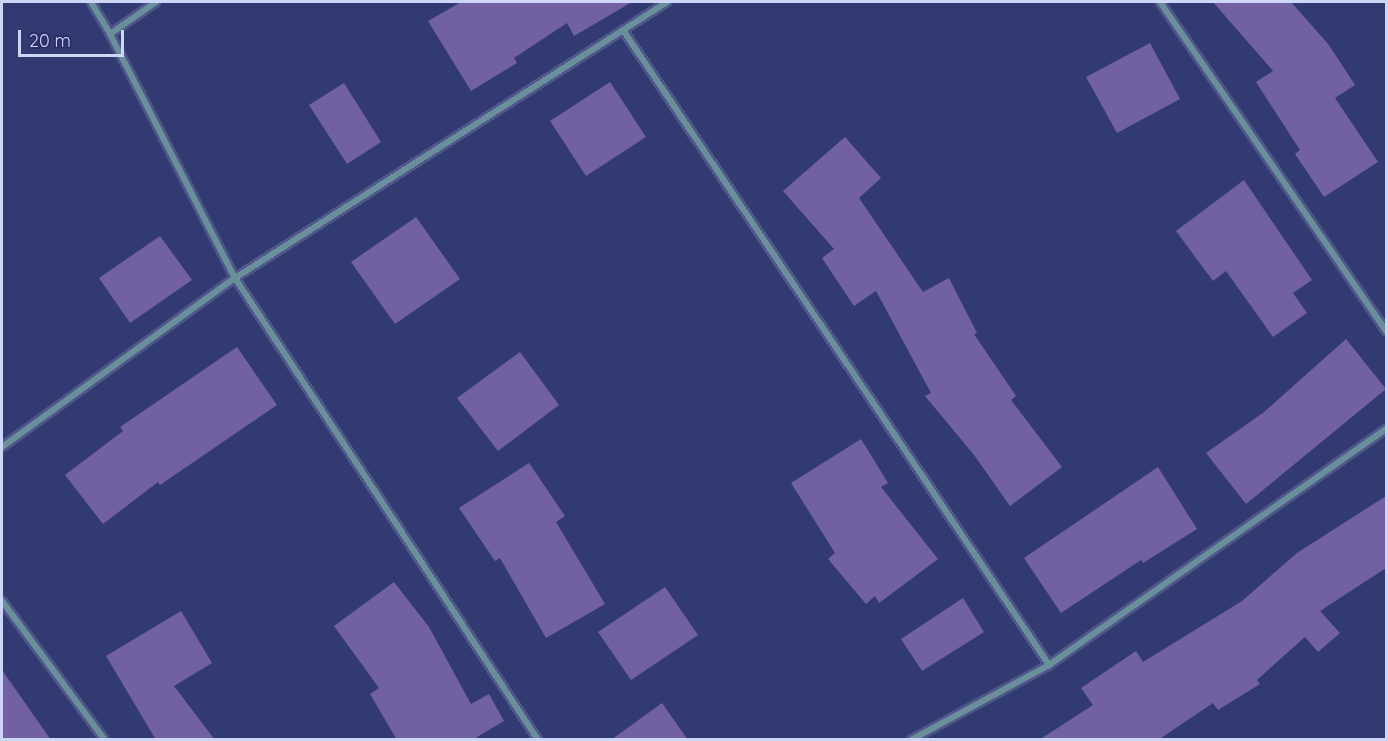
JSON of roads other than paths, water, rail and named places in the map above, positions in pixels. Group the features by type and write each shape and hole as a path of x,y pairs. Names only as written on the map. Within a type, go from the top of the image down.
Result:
{"street":[{"path":"91,2 110,34 236,278 538,740"},
{"path":"110,34 156,2"},
{"path":"2,447 236,278 667,2"},
{"path":"1160,2 1386,331"},
{"path":"623,30 1049,665"},
{"path":"911,740 1049,665 1386,429"},
{"path":"2,601 105,740"}]}
